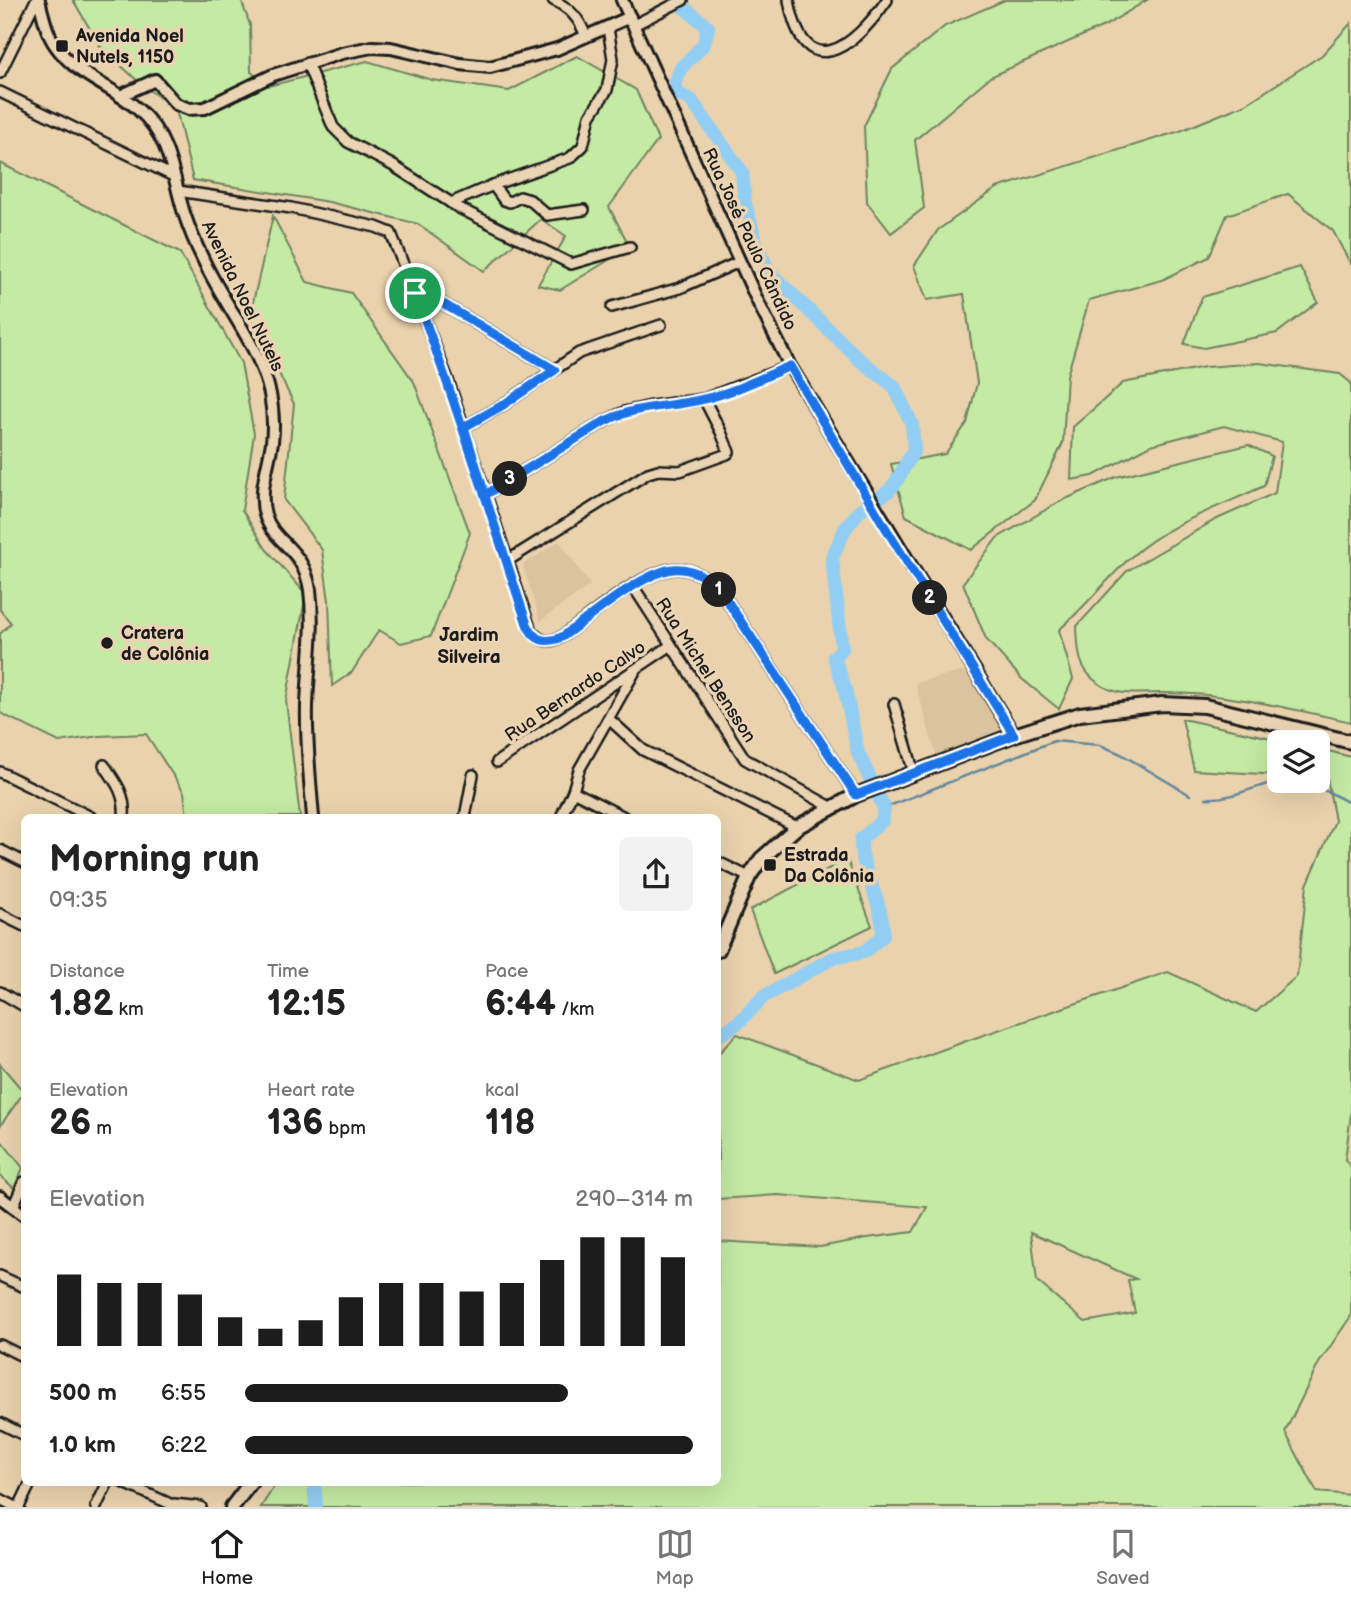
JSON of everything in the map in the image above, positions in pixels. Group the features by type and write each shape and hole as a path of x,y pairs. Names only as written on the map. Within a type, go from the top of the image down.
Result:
{"main road":[{"path":"721,938 749,877 761,859 797,827 831,807 871,789 1014,735 1080,714 1162,704 1205,706 1351,742"},
{"path":"232,1507 248,1486"}],"street":[{"path":"0,73 37,0"},
{"name":"Avenida Noel Nutels","path":"37,0 51,37 60,52 77,67 140,110 152,124 164,146 199,252 263,373 271,398 273,425 263,491 264,511 273,529 298,557 307,575 310,592 311,652 307,708 313,814"},
{"path":"553,0 575,15 582,23 586,37"},
{"name":"Rua José Paulo Cândido","path":"622,0 790,366 882,522 1014,735"},
{"path":"120,96 155,80 176,104 189,109 205,108 261,80 325,56 372,47 399,49 460,64 490,67 504,65 557,49 671,7 683,0"},
{"path":"789,0 797,34 803,44 822,53 831,51 855,36 887,0"},
{"path":"451,202 570,158 583,146 590,116 607,90 613,59 608,28"},
{"path":"307,63 333,127 340,135 451,202 571,264 630,247"},
{"path":"0,92 175,177"},
{"path":"493,185 504,200 510,202 520,197 530,200 547,215 584,210"},
{"path":"178,191 291,208 376,227 391,233 464,427 531,631 541,641 552,642 633,586 656,574 673,569 697,573 716,586 856,795"},
{"path":"612,307 681,288 740,262"},
{"path":"415,293 435,299 555,370"},
{"path":"464,427 503,405 579,353 661,325"},
{"path":"485,495 624,412 704,399 790,366"},
{"path":"508,561 648,473 658,470 680,471 727,454 729,452 726,443 704,399"},
{"name":"Rua Michel Bensson","path":"633,586 745,759 831,807"},
{"name":"Rua Bernardo Calvo","path":"497,762 635,672 670,646"},
{"path":"562,814 579,770 635,672"},
{"path":"894,704 914,773"},
{"path":"609,719 643,750 797,827"},
{"path":"104,765 120,787 124,798 124,814"},
{"path":"0,772 85,814"},
{"path":"466,814 472,775"},
{"path":"573,790 618,814"},
{"path":"0,850 21,860"},
{"path":"721,863 749,877"},
{"path":"0,914 21,924"},
{"path":"0,992 21,1004"},
{"path":"13,1207 21,1188"},
{"path":"0,1197 21,1213"},
{"path":"0,1276 21,1286"},
{"path":"0,1345 21,1356"},
{"path":"0,1423 21,1434"},
{"path":"0,1499 18,1507 29,1486"},
{"path":"96,1507 106,1486"},
{"path":"132,1486 180,1505 201,1507"}],"shaded area":[{"path":"559,541 590,585 540,621 523,565"},
{"path":"969,670 1005,729 937,758 915,683"}],"green space":[{"path":"73,0 241,0 250,25 251,72 269,86 367,61 432,80 509,91 577,56 636,90 658,140 609,207 630,247 560,290 538,285 566,236 541,219 484,271 418,224 329,202 193,180 176,109 142,85 100,46"},
{"path":"1005,0 1147,0 1106,25 990,77 915,140 924,208 891,233 867,202 864,126 892,69 945,26"},
{"path":"1351,23 1351,265 1333,231 1288,194 1227,215 1209,257 1162,280 1089,300 1067,376 1063,443 1035,500 971,550 906,516 891,464 945,454 967,423 977,383 964,294 927,300 914,266 938,230 997,188 1180,131 1246,104 1322,55"},
{"path":"0,163 180,253 241,363 254,434 242,510 266,549 306,594 286,701 300,814 187,814 184,792 146,734 99,736 59,742 0,713 0,634 11,623 0,610"},
{"path":"273,216 307,282 351,293 414,382 470,533 431,636 401,643 379,630 352,672 332,686 329,601 322,550 284,500 294,404 250,315"},
{"path":"1300,267 1318,302 1277,333 1204,348 1184,344 1202,297"},
{"path":"1259,363 1340,374 1351,383 1351,722 1232,698 1184,693 1120,692 1098,683 1086,671 1080,658 1077,626 1127,571 1215,520 1275,493 1282,442 1224,426 1151,445 1093,476 1071,480 1073,427 1123,383 1205,367"},
{"path":"1248,445 1272,456 1264,486 1195,517 1146,545 1059,630 1073,679 1059,709 1022,679 986,639 963,583 997,538 1061,501 1116,477"},
{"path":"1182,719 1267,737 1267,774 1194,770"},
{"path":"1330,751 1351,757 1351,1114 1345,1160 1351,1167 1351,1316 1319,1363 1285,1432 1317,1492 1351,1495 1351,1507 261,1507 274,1486 721,1486 721,1241 820,1247 913,1232 927,1207 778,1195 721,1199 721,1051 737,1034 859,1080 1168,972 1256,1012 1297,976 1307,885 1335,821 1330,793","holes":["1031,1232 1136,1279 1128,1280 1135,1313 1085,1322 1037,1281"]},
{"path":"847,859 872,926 774,974 750,910"},
{"path":"0,1064 21,1088 21,1096 0,1126"},
{"path":"0,1139 21,1165 21,1172 14,1188 0,1176"}],"waterway":[{"path":"675,0 708,27 704,44 681,68 676,81 676,93 691,100 742,172 745,203 756,243 769,272 860,360 894,386 912,424 914,450 889,491 860,510 845,529 832,558 842,649 834,657 845,689 858,753 884,808 882,821 861,839 864,863 880,911 883,936 864,952 833,958 763,997 739,1022 721,1034"},
{"path":"884,808 1054,741 1100,745 1121,754 1190,795"},
{"path":"1206,798 1232,795 1275,782 1294,781 1314,786 1351,804"},
{"path":"314,1486 316,1507"}],"place":[{"name":"Avenida Noel Nutels, 1150","path":"62,46"},
{"name":"Cratera de Colônia","path":"107,643"},
{"name":"Estrada Da Colônia","path":"770,865"}],"district":[{"name":"Jardim Silveira","path":"469,645"}],"route":[{"path":"415,293 435,299 555,370 464,427 485,495 624,412 704,399 790,366 882,522 1014,735 856,795 724,596 709,580 686,570 673,569 656,574 633,586 562,637 552,642 541,641 527,624 508,561 485,495 464,427 415,293"}]}
